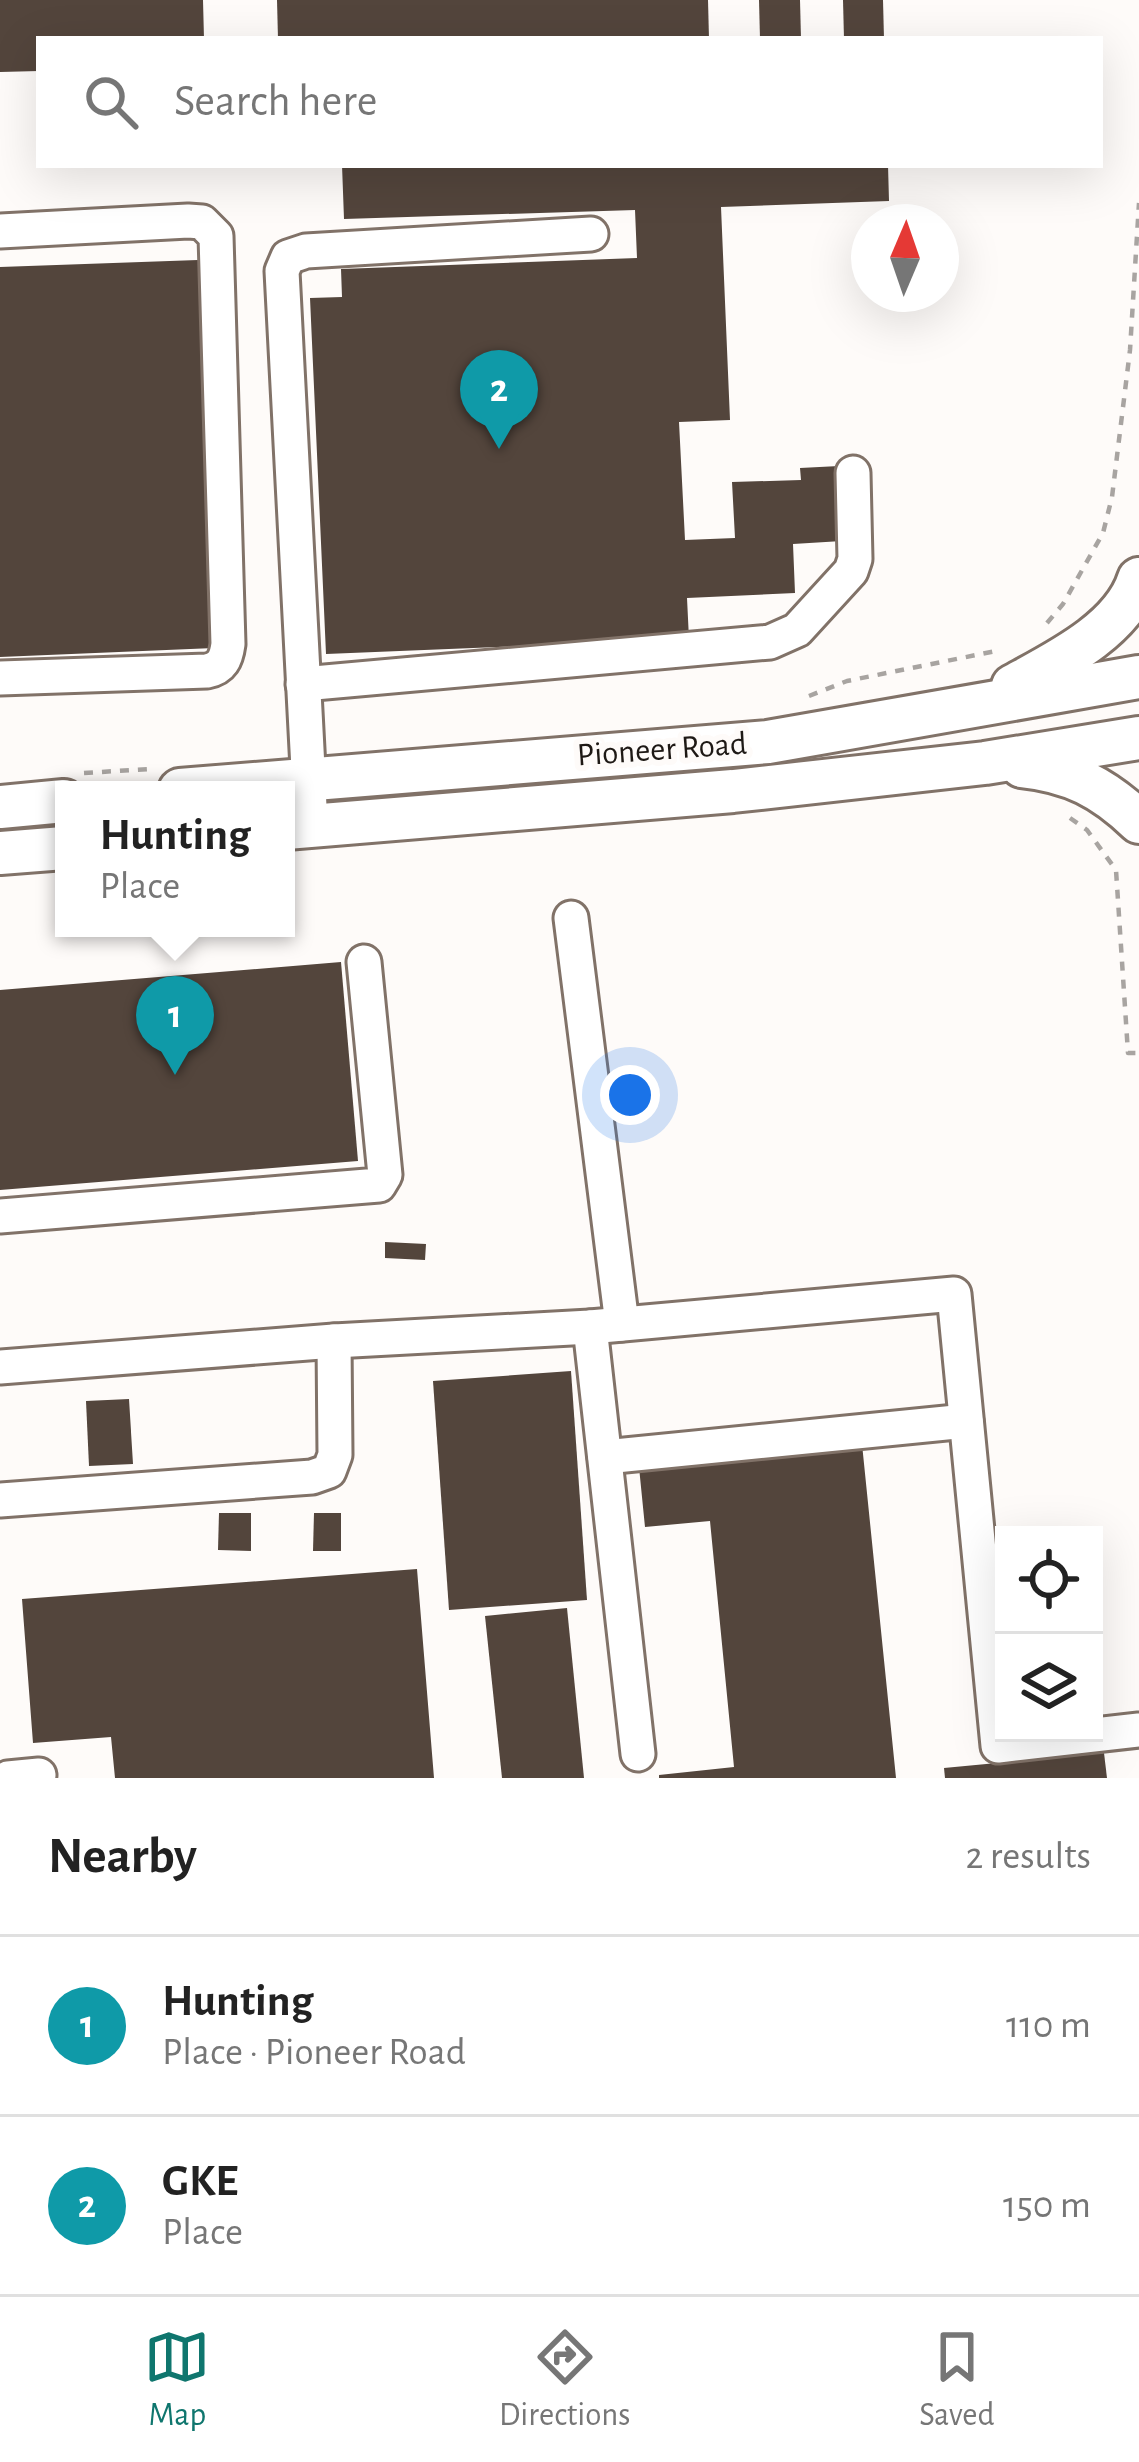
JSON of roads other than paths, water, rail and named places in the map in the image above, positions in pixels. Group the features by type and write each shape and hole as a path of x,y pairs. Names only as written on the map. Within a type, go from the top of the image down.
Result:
{"main road":[{"path":"980,704 1092,638 1118,612 1139,578"},
{"name":"Pioneer Road","path":"276,781 768,742 1139,676"},
{"name":"Pioneer Road","path":"298,827 733,791 985,763 1139,738"},
{"path":"985,763 1074,775 1113,797 1139,822"},
{"path":"0,807 55,802"},
{"path":"0,853 55,849"}],"lane":[{"path":"0,231 188,221 202,222 215,236 228,644 223,662 207,671 0,678"},
{"path":"298,827 308,778 282,271 288,257 306,251 592,234"},
{"path":"303,684 770,642 797,630 851,572 855,559 854,473"},
{"path":"571,918 606,1325 605,1457 638,1754"},
{"path":"0,1216 379,1185 386,1174 364,962"},
{"path":"0,1367 606,1325 953,1294 998,1746 1139,1730"},
{"path":"0,1500 312,1478 329,1471 335,1455 334,1341"},
{"path":"605,1457 966,1421"}],"place":[{"name":"GKE","path":"499,449"},
{"name":"Hunting","path":"175,1075"}]}
